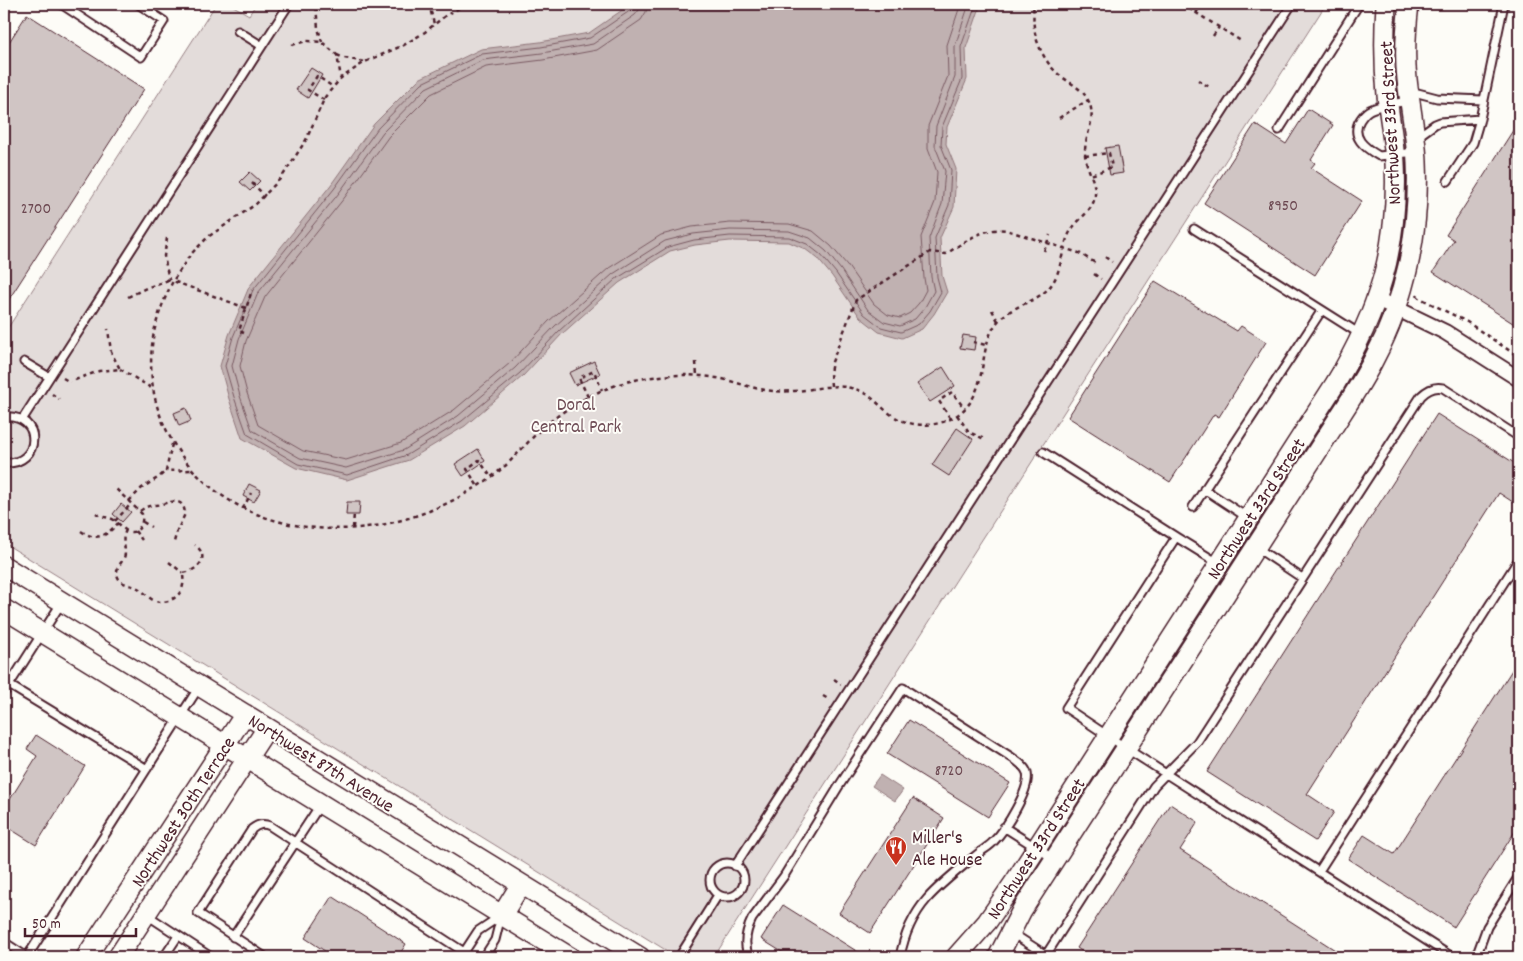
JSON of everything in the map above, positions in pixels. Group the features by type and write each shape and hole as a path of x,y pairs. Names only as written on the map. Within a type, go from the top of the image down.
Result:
{"street":[{"name":"Northwest 33rd Street","path":"956,957 996,910 1335,384 1362,335 1377,299 1388,259 1396,191 1384,55 1386,4"},
{"name":"Northwest 33rd Street","path":"998,957 1022,910 1252,554 1368,371 1386,336 1397,308 1408,270 1415,226 1418,188 1416,145 1409,95 1406,53 1409,4"},
{"path":"1377,299 1457,338 1519,379"},
{"path":"1219,564 1234,564 1252,554"},
{"path":"1218,606 1224,574 1224,570 1219,564"},
{"name":"Northwest 87th Avenue","path":"4,566 640,957"},
{"name":"Northwest 87th Avenue","path":"4,609 570,957"},
{"name":"Northwest 30th Terrace","path":"86,957 244,714"},
{"name":"Northwest 30th Terrace","path":"118,957 267,728"},
{"path":"502,915 522,884"},
{"path":"123,900 146,914"}],"lane":[{"path":"61,4 141,57 164,21 138,4"},
{"path":"22,420 289,4"},
{"path":"736,866 1292,4"},
{"path":"1279,130 1359,4"},
{"path":"1448,181 1473,143 1480,119 1504,4"},
{"path":"238,31 262,46"},
{"path":"1480,119 1435,124 1416,145 1394,155 1379,156 1362,144 1357,137 1357,130 1362,116 1368,111 1388,106 1409,95 1431,98 1484,100"},
{"path":"1194,229 1362,335"},
{"path":"1193,507 1322,310"},
{"path":"24,362 49,377"},
{"path":"1010,932 1048,956 1154,786 1197,742 1302,578 1425,392 1435,388 1443,388 1519,437"},
{"path":"4,417 11,416 22,420 30,428 33,436 33,443 26,457 11,463 4,462"},
{"path":"1043,452 1219,564"},
{"path":"1204,489 1249,518"},
{"path":"1176,537 1066,708 1452,957"},
{"path":"1252,554 1302,578"},
{"path":"1319,871 1519,560"},
{"path":"4,693 62,602"},
{"path":"9,685 147,769"},
{"path":"4,942 27,957 200,687"},
{"path":"750,957 746,948 746,940 752,919 784,876 839,786 903,688 1011,757 1025,769 1027,777 1022,798 995,841 962,867 928,898 913,921 900,957"},
{"path":"233,936 320,804"},
{"path":"265,957 198,913 252,829 260,824 267,824 295,842 463,955 478,931 502,915"},
{"path":"1004,827 1055,860"},
{"path":"730,864 736,866 743,874 741,890 732,896 718,895 710,884 712,873 720,865 730,864"},
{"path":"1476,957 1487,927 1519,876"},
{"path":"679,957 718,895"},
{"path":"146,914 211,957"},
{"path":"484,957 495,940 502,915"},
{"path":"164,957 178,936"}],"path":[{"path":"434,4 431,12 434,24"},
{"path":"466,4 460,5 420,35 396,49 365,62 341,78 324,100 306,140 282,177 252,207 208,237 171,280 154,332 151,360 153,389 157,409 172,442 192,470 220,496 263,518 288,524 320,528 353,528 378,525 423,513 447,503 491,477 505,466 551,421 588,397 602,390 649,378 697,376 776,391 804,390 831,386 847,387 864,392 892,416 905,422 925,425 938,423 957,415 965,409 976,394 980,384 986,345 998,321 1010,311 1034,299 1050,286 1058,274 1064,248 1071,231 1094,201 1096,189 1086,166 1085,156 1085,145 1092,122 1088,100 1080,89 1051,66 1041,50 1034,32 1033,4"},
{"path":"1182,4 1241,41"},
{"path":"1196,12 1202,4"},
{"path":"316,7 318,28 322,42 337,55 365,62"},
{"path":"1213,36 1219,27"},
{"path":"292,45 306,41 322,42"},
{"path":"337,55 341,78"},
{"path":"324,100 308,90 317,76 333,87"},
{"path":"1198,80 1211,88"},
{"path":"1059,118 1088,100"},
{"path":"1085,156 1109,153 1112,167 1090,175"},
{"path":"252,183 265,196"},
{"path":"831,386 830,367 856,300 930,252 946,254 975,235 992,229 1002,229 1083,255 1097,264"},
{"path":"1044,251 1050,234"},
{"path":"167,238 164,256 171,280"},
{"path":"1105,257 1115,264"},
{"path":"1094,274 1104,281"},
{"path":"128,297 146,288 171,280 196,291 246,308"},
{"path":"244,333 238,331 252,290"},
{"path":"1416,294 1418,297 1467,322 1519,357"},
{"path":"992,310 998,321"},
{"path":"108,329 111,352 120,369 153,389"},
{"path":"973,342 986,345"},
{"path":"696,362 697,376"},
{"path":"75,380 99,371 120,369"},
{"path":"588,397 579,378 594,371 602,390"},
{"path":"60,376 70,382"},
{"path":"950,419 939,401 952,392 965,409"},
{"path":"50,393 59,399"},
{"path":"957,415 969,432 984,438"},
{"path":"81,531 93,536 101,536 109,532 142,488 166,471 172,442"},
{"path":"478,486 468,469 480,460 491,477"},
{"path":"166,471 192,470"},
{"path":"96,513 104,518 111,518 131,532 142,525 143,518 140,511 115,488"},
{"path":"243,509 251,493"},
{"path":"140,511 151,504 179,502 184,507 186,514 177,530 174,542"},
{"path":"353,528 354,513"},
{"path":"143,522 151,527"},
{"path":"126,530 123,538 124,556 117,574 124,584 140,589 153,600 164,602 171,600 179,594 183,584 183,573"},
{"path":"135,531 142,540"},
{"path":"183,573 195,570 201,562 201,551 195,545"},
{"path":"169,562 183,573"},
{"path":"834,680 843,686"},
{"path":"823,696 833,702"}],"green space":[{"name":"Doral Central Park","path":"216,4 230,4 249,15 256,4 1326,4 714,957 677,957 4,543 4,334"}],"water":[{"path":"631,4 978,4 979,10 966,48 967,79 947,127 946,144 956,169 954,207 940,238 942,276 947,292 934,314 922,329 902,338 879,332 860,317 832,276 817,258 805,249 789,242 730,241 695,245 670,251 619,283 562,334 523,376 465,426 409,460 347,480 296,468 242,438 220,366 229,335 249,287 330,186 374,124 419,79 481,49 540,42 589,33"},
{"path":"880,775 903,790 895,801 872,786"}],"building":[{"path":"27,14 144,89 4,307 4,50"},
{"path":"311,68 322,75 308,98 296,90"},
{"path":"1308,109 1333,125 1311,160 1315,163 1311,168 1362,201 1315,275 1204,203 1255,124 1286,144"},
{"path":"1519,121 1519,327 1433,272 1454,240 1446,235"},
{"path":"1118,146 1123,173 1110,175 1105,148"},
{"path":"250,172 260,181 250,191 240,182"},
{"path":"1155,281 1237,331 1241,326 1266,342 1219,417 1214,414 1170,482 1068,417"},
{"path":"963,335 976,337 974,350 960,348"},
{"path":"594,361 600,374 575,385 569,373"},
{"path":"943,367 955,386 930,402 917,384"},
{"path":"186,408 191,421 179,426 174,413"},
{"path":"1437,414 1519,466 1519,506 1499,493 1307,794 1334,812 1315,841 1207,772"},
{"path":"957,428 973,439 949,476 932,465"},
{"path":"478,449 485,461 463,476 455,464"},
{"path":"249,484 261,490 254,502 243,496"},
{"path":"347,502 360,502 359,515 346,515"},
{"path":"121,504 131,512 122,522 113,514"},
{"path":"1519,659 1519,825 1454,927 1348,859 1364,835 1394,854"},
{"path":"909,720 1010,783 988,817 887,754"},
{"path":"36,735 85,766 36,845 4,825 4,809 37,756 27,749"},
{"path":"913,798 944,818 870,933 839,913"},
{"path":"1170,804 1198,822 1180,850 1346,957 1090,957 1077,948"},
{"path":"332,896 406,944 398,957 334,957 305,938"},
{"path":"783,905 866,957 790,957 761,939"}],"place":[{"name":"Miller's Ale House","path":"896,866"}]}
